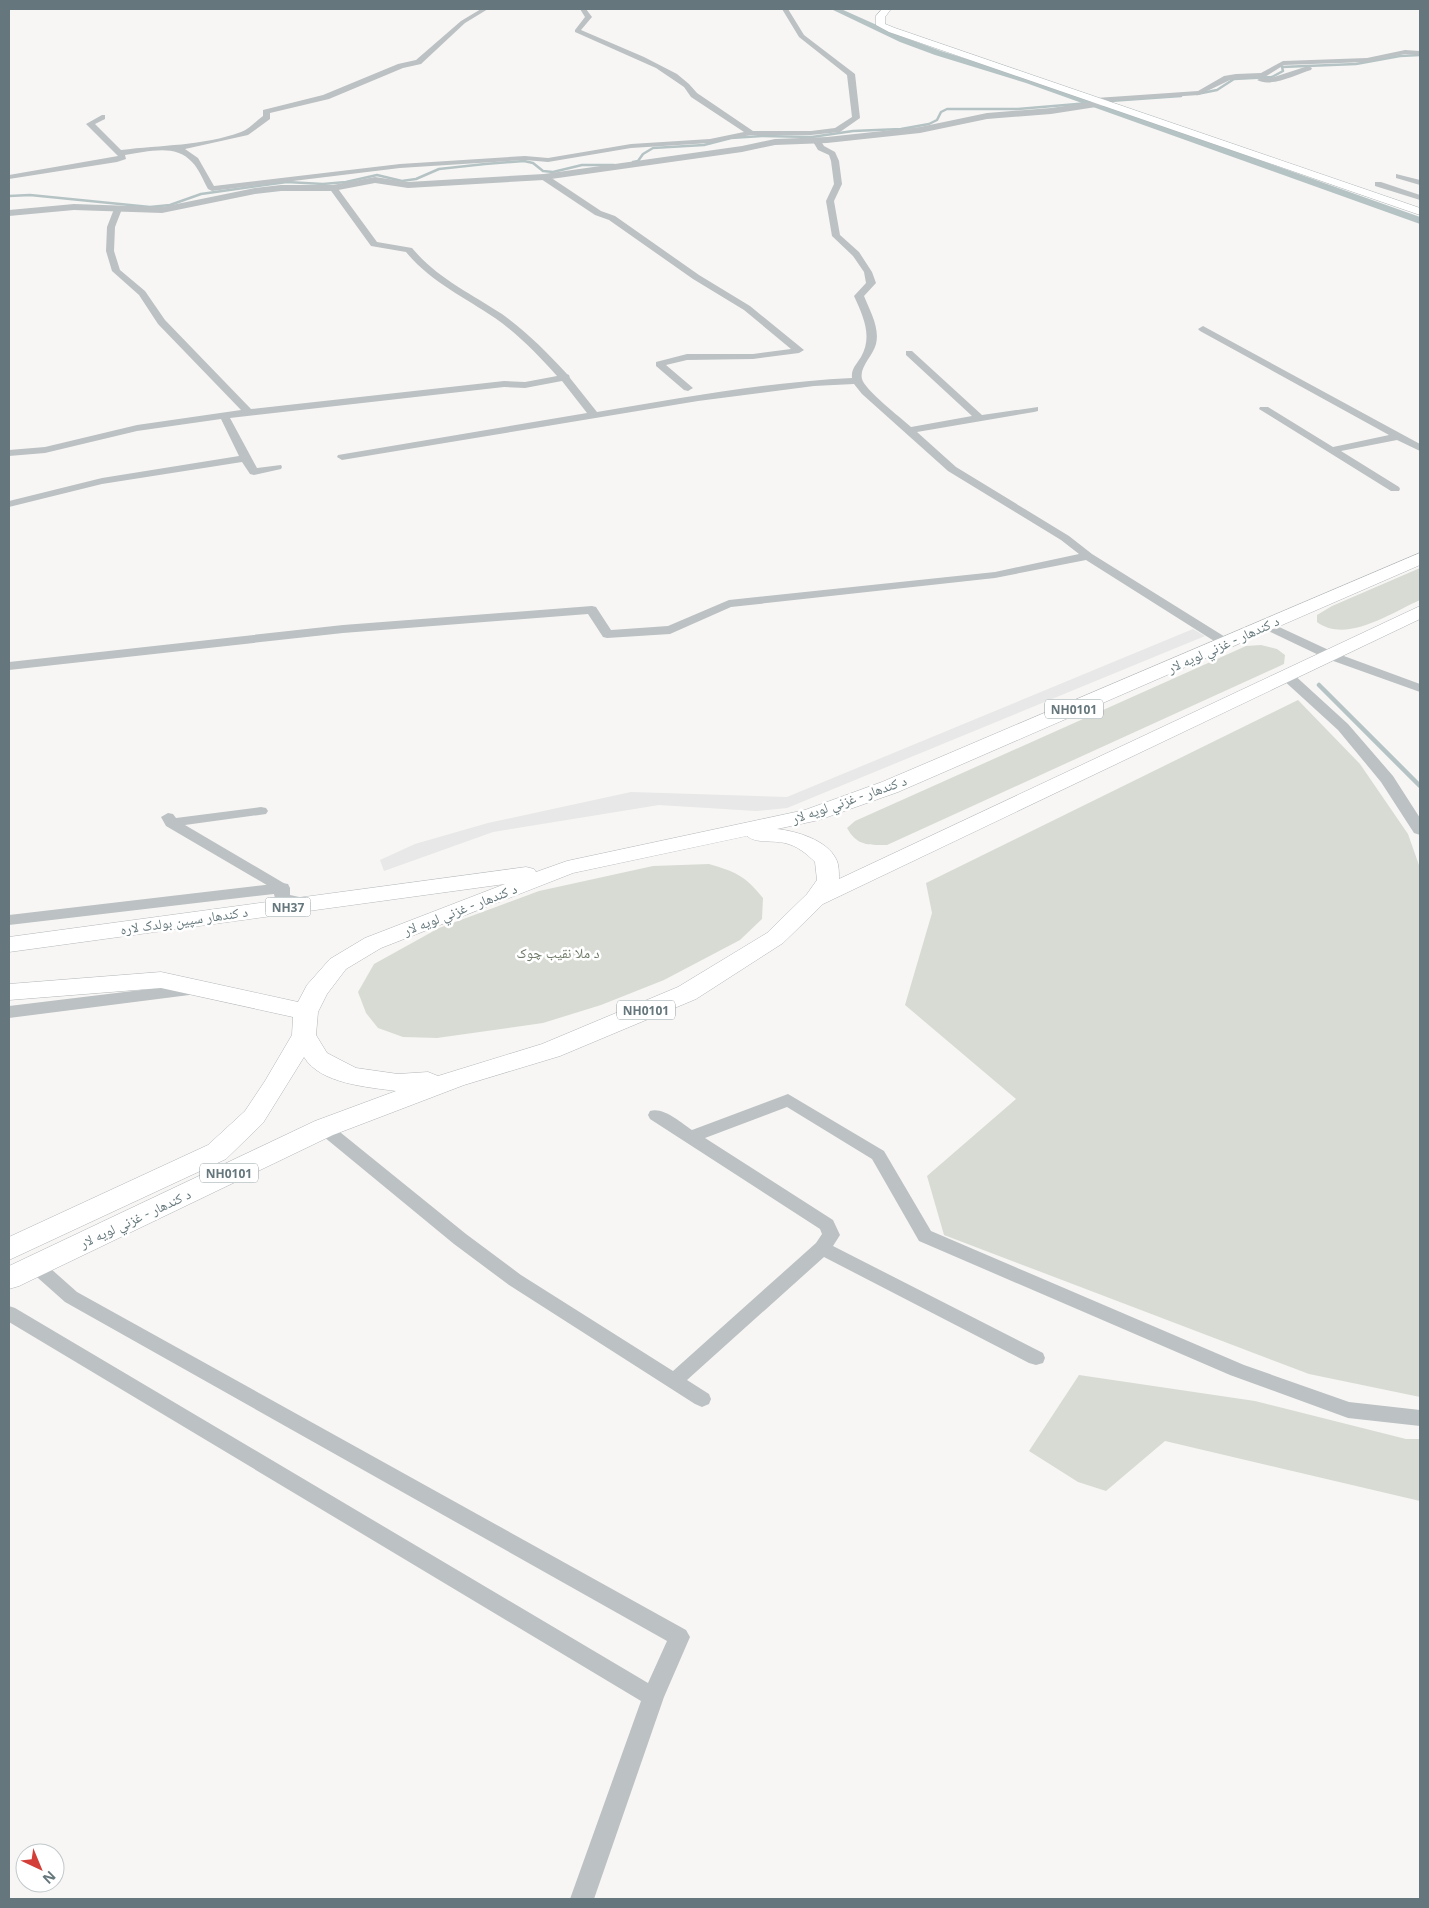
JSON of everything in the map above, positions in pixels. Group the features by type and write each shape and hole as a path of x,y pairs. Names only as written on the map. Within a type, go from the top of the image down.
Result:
{"highway":[{"name":"د کندهار - غزني لويه لار","path":"9,1249 217,1152 254,1117 275,1086 305,1024 316,991 338,964 373,943 567,868 811,815 890,787 1420,558"},
{"name":"د کندهار - غزني لويه لار","path":"9,1278 324,1128 455,1079 551,1050 687,993 775,938 815,899 1420,612"},
{"name":"NH0101","path":"719,835 758,833 790,838 811,846 826,860 828,880 815,899"},
{"name":"د کندهار سپین بولدک لاره","path":"9,944 567,868"},
{"path":"9,992 161,980 200,989 305,1024"},
{"name":"د کندهار - غزني لويه لار","path":"305,1024 318,1059 350,1076 398,1083 455,1079"}],"main road":[{"path":"887,9 880,16 881,25 886,27 1420,212"}],"street":[{"path":"120,153 157,148 178,148 245,133 267,117 266,112 326,97 401,66 418,62 463,22 485,9"},
{"path":"582,9 589,17 577,31 670,72 690,87 694,95 751,133"},
{"path":"178,148 195,160 212,189 400,166 525,158 548,160 632,146 710,141 751,133 814,137 837,130 856,118 851,74 801,36 785,9"},
{"path":"1096,100 1199,93 1212,89 1226,78 1260,76 1269,73 1276,65 1282,63 1367,60 1409,52 1419,55"},
{"path":"1235,85 1246,81 1272,80 1304,68 1358,66 1419,55"},
{"path":"9,213 74,207 162,210 221,197 281,188 333,188 375,180 408,185 544,177 814,137 920,130 987,116 1051,112 1108,104 1184,100 1218,93"},
{"path":"9,177 117,160 123,157 90,124 102,117"},
{"path":"814,137 821,148 832,154 835,161 838,184 830,201 836,236 856,254 868,272 871,283 859,296 874,336 871,351 856,371 856,381 952,469 1065,538 1088,556 1226,643"},
{"path":"1399,176 1420,183"},
{"path":"544,177 598,213 612,218 696,276 747,308 799,350 775,355 688,357 667,360 659,364 688,388"},
{"path":"1378,184 1420,198"},
{"path":"333,188 374,244 409,250 417,262 502,319 552,362 594,415"},
{"path":"118,209 110,227 110,250 116,271 142,293 161,322 248,412"},
{"path":"1203,330 1420,448"},
{"path":"908,353 980,418"},
{"path":"9,453 49,449 98,436 139,428 224,415 330,401 495,384 525,385 566,378"},
{"path":"342,457 698,398 814,383 856,381"},
{"path":"911,430 1034,409"},
{"path":"1264,409 1395,489"},
{"path":"224,415 247,462 254,472 276,467"},
{"path":"1332,450 1399,436"},
{"path":"9,504 102,481 247,462"},
{"path":"9,666 343,629 592,610 607,634 670,630 729,604 995,574 1088,556"},
{"path":"1266,625 1329,655 1420,688"},
{"path":"1286,675 1343,727 1388,779 1420,830"},
{"path":"261,811 170,820 282,888"},
{"path":"282,888 282,899 308,904"},
{"path":"9,920 282,888"},
{"path":"9,1012 200,989"},
{"path":"691,1137 788,1100 878,1155 925,1236 1237,1370 1348,1410 1420,1418"},
{"path":"656,1115 827,1225 831,1235 822,1248 674,1381"},
{"path":"324,1128 460,1239 515,1280 702,1400"},
{"path":"822,1248 1036,1358"},
{"path":"35,1265 71,1297 679,1637 653,1697 582,1899"},
{"path":"9,1313 653,1697"}],"shaded area":[{"path":"1193,629 1205,636 787,808 756,811 659,805 493,832 384,871 380,860 415,844 488,823 631,792 787,797"}],"green space":[{"path":"1420,568 1420,600 1355,628 1341,630 1329,628 1317,622 1317,615 1332,606"},
{"path":"1261,645 1277,649 1285,655 1284,664 887,845 874,845 859,841 847,828 855,821 1246,646"},
{"path":"1298,700 1360,764 1408,834 1420,868 1420,1397 1309,1374 944,1235 927,1176 1016,1099 905,1005 932,913 926,883"},
{"name":"د ملا نقيب چوک","path":"709,864 739,875 756,890 763,898 762,919 740,940 664,980 601,1005 543,1023 437,1038 403,1037 378,1028 366,1013 358,992 374,964 439,928 539,891 653,866"},
{"path":"1079,1375 1255,1401 1406,1439 1420,1439 1420,1501 1165,1441 1106,1491 1078,1482 1029,1451"}],"waterway":[{"path":"835,9 903,40 938,53 1029,81 1420,221"},
{"path":"1197,94 1217,90 1234,79 1272,77 1283,71 1282,67 1356,64 1400,56 1420,55"},
{"path":"1110,101 1181,96"},
{"path":"633,162 638,161 643,154 653,148 704,145 731,138 762,136 812,137 853,131 901,129 929,124 937,120 941,112 947,109 1018,109 1089,103"},
{"path":"9,196 30,195 150,207 170,205 201,194 287,182 323,184 346,182 377,175 402,181 416,179 439,169 485,164 524,161 533,163 543,171 553,172 582,165 614,165"},
{"path":"1319,685 1420,786"}]}
